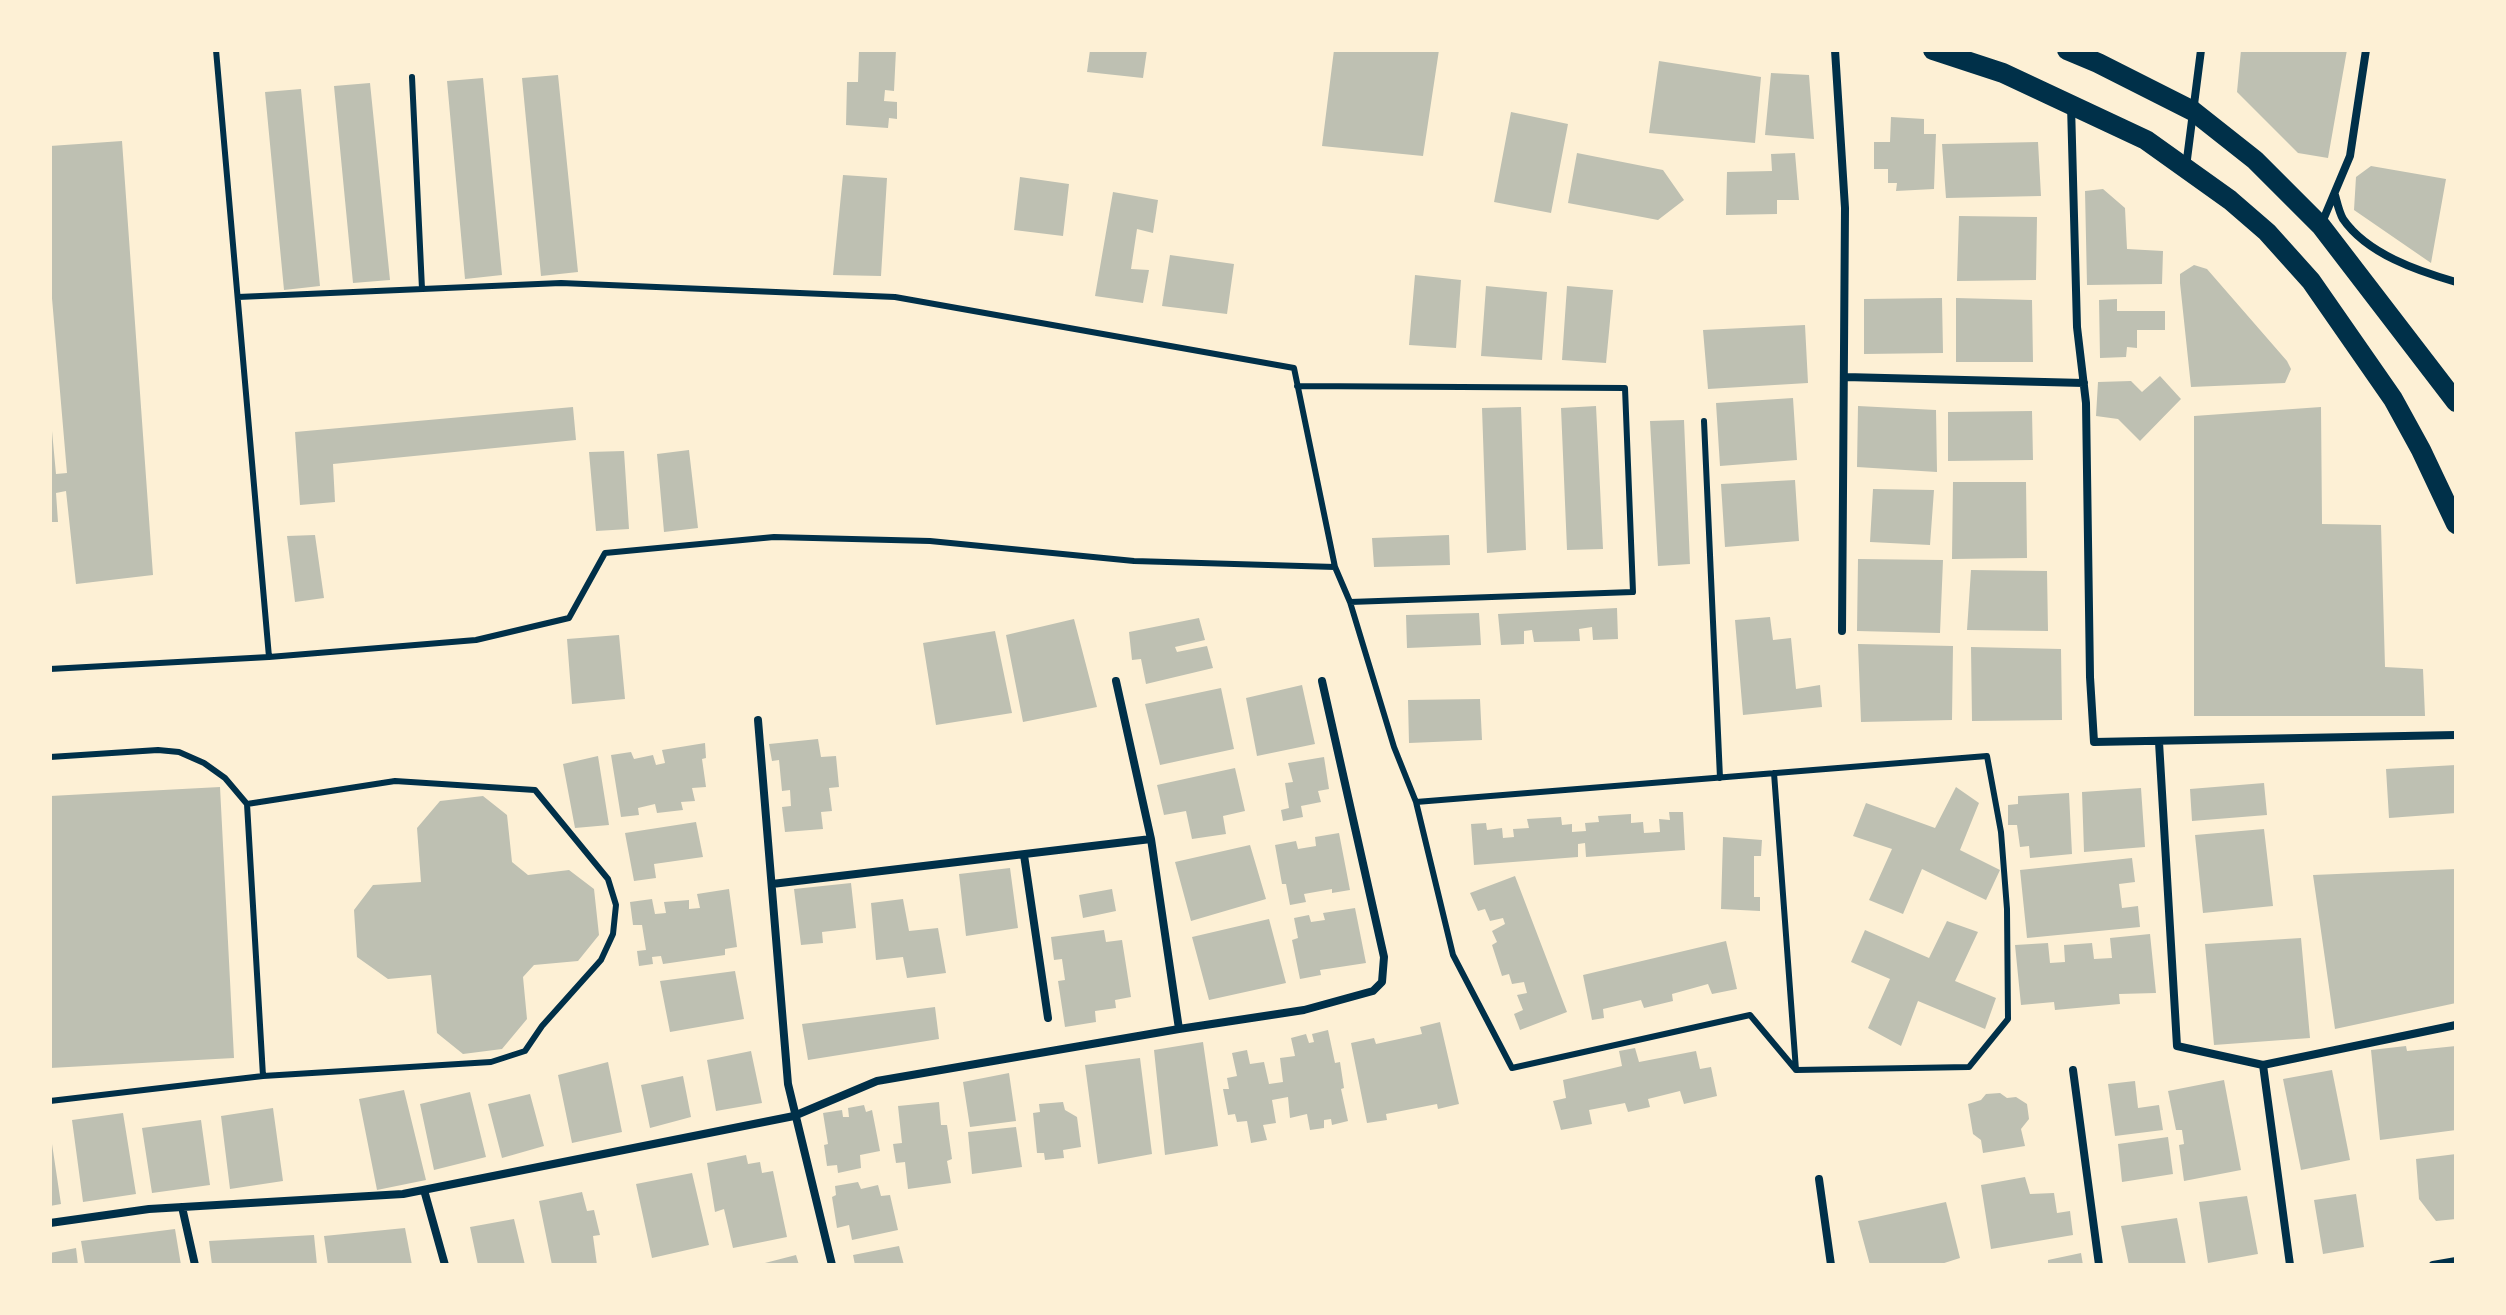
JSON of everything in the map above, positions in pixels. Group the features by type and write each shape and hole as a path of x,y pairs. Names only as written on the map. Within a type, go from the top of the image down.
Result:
{"main road":[{"path":"1933,50 2003,73 2146,140 2230,200 2267,232 2311,281 2393,399 2456,524"},
{"path":"2067,50 2193,111 2255,160 2321,226 2456,402"}],"street":[{"path":"1835,50 1845,208 1842,631"},
{"path":"2186,167 2201,50"},
{"path":"2321,226 2350,156 2366,50"},
{"path":"2071,104 2077,313 2084,383 2094,742 2456,735"},
{"path":"2335,194 2342,217 2366,242 2422,272 2456,282"},
{"path":"1845,377 2084,383"},
{"path":"1116,681 1151,839 1179,1029"},
{"path":"50,1223 182,1207 403,1194 794,1116 877,1081 1304,1010 1373,991 1382,982 1384,957 1322,681"},
{"path":"758,720 762,800 788,1084 832,1265"},
{"path":"2159,742 2177,1046 2263,1065 2456,1025"},
{"path":"772,884 1151,839"},
{"path":"1024,855 1048,1018"},
{"path":"2263,1065 2290,1265"},
{"path":"2073,1070 2099,1265"},
{"path":"1819,1179 1831,1265"},
{"path":"424,1190 445,1265"},
{"path":"182,1207 195,1265"},
{"path":"2433,1265 2456,1261"}],"lane":[{"path":"216,50 269,657"},
{"path":"412,77 422,289"},
{"path":"238,297 561,283 895,297 1294,368 1335,567 1350,602 1394,747 1416,802 1453,955 1512,1068 1750,1015 1796,1070"},
{"path":"1297,386 1625,388 1633,592 1350,602"},
{"path":"1704,421 1720,778"},
{"path":"50,669 269,657 476,640 569,618 605,553 675,544 774,537 930,541 1134,561 1335,567"},
{"path":"50,757 158,750 179,752 204,763 225,778 247,804 263,1076"},
{"path":"1416,802 1987,756 2001,832 2007,909 2008,1019 1969,1067 1796,1070"},
{"path":"1774,773 1796,1070"},
{"path":"50,1101 263,1076 491,1062 525,1051 542,1026 601,960 613,934 616,905 608,879 535,790 395,781 247,804"}],"building":[{"path":"859,50 896,50 894,91 885,90 884,101 897,102 897,119 889,118 888,128 846,125 847,82 858,82"},
{"path":"1090,50 1147,50 1143,78 1087,72"},
{"path":"1334,50 1439,50 1423,156 1322,146"},
{"path":"2241,50 2347,50 2328,158 2298,153 2237,92"},
{"path":"1659,61 1761,77 1755,143 1649,133"},
{"path":"1771,73 1809,75 1814,139 1765,135"},
{"path":"558,75 578,272 541,276 522,78"},
{"path":"483,78 502,275 465,279 447,81"},
{"path":"370,83 390,280 353,283 334,86"},
{"path":"301,89 320,286 284,290 265,92"},
{"path":"1511,112 1568,124 1551,213 1494,202"},
{"path":"1891,117 1924,119 1924,134 1936,134 1934,189 1896,191 1897,183 1888,183 1888,169 1874,169 1874,142 1890,142"},
{"path":"122,141 153,575 76,584 66,491 56,493 58,522 50,522 50,431 56,474 67,473 50,275 50,146"},
{"path":"2038,142 2041,196 1946,198 1942,144"},
{"path":"1577,153 1663,170 1684,200 1658,220 1568,203"},
{"path":"1795,153 1799,200 1777,200 1777,214 1726,215 1727,172 1772,171 1771,154"},
{"path":"2371,166 2446,179 2431,263 2354,210 2356,177"},
{"path":"843,175 887,178 881,276 833,275"},
{"path":"1020,177 1069,184 1063,236 1014,230"},
{"path":"2103,189 2125,208 2127,249 2163,251 2162,284 2087,285 2085,191"},
{"path":"1113,192 1158,200 1153,233 1137,229 1131,269 1149,270 1143,303 1095,296"},
{"path":"1959,216 2037,217 2036,280 1957,281"},
{"path":"1170,255 1234,264 1227,314 1162,306"},
{"path":"2194,265 2207,269 2287,361 2291,369 2285,383 2191,387 2180,274"},
{"path":"1415,275 1461,280 1456,348 1409,345"},
{"path":"1486,286 1547,292 1542,360 1481,356"},
{"path":"1567,286 1613,290 1606,363 1562,360"},
{"path":"1942,298 1943,353 1864,354 1864,299"},
{"path":"1956,298 2032,300 2033,362 1956,362"},
{"path":"2117,299 2117,311 2165,311 2165,330 2137,330 2137,348 2127,347 2126,357 2100,358 2099,300"},
{"path":"1805,325 1808,383 1708,389 1703,330"},
{"path":"2160,376 2181,399 2140,441 2118,419 2096,416 2098,382 2131,381 2142,392"},
{"path":"1793,398 1797,460 1720,466 1716,403"},
{"path":"1596,406 1603,549 1567,550 1561,408"},
{"path":"1858,406 1936,410 1937,472 1857,467"},
{"path":"573,407 576,440 333,464 335,502 300,505 295,432"},
{"path":"1521,407 1526,550 1487,553 1482,408"},
{"path":"2321,407 2322,524 2381,525 2385,667 2423,669 2425,716 2194,716 2194,416"},
{"path":"2032,411 2033,460 1948,461 1948,412"},
{"path":"1684,420 1690,564 1658,566 1650,421"},
{"path":"689,450 698,528 664,532 657,454"},
{"path":"624,451 629,529 596,531 589,452"},
{"path":"1795,480 1799,541 1725,547 1721,484"},
{"path":"1953,482 2026,482 2027,558 1952,559"},
{"path":"1873,489 1934,490 1930,545 1870,542"},
{"path":"315,535 324,598 295,602 287,536"},
{"path":"1449,535 1450,565 1374,567 1372,538"},
{"path":"1858,559 1943,560 1940,633 1857,631"},
{"path":"1971,570 2047,571 2048,631 1967,630"},
{"path":"1617,608 1618,639 1593,640 1592,627 1579,629 1580,641 1534,642 1532,630 1524,631 1524,644 1501,645 1498,614"},
{"path":"1479,613 1481,645 1407,648 1406,615"},
{"path":"1770,617 1773,640 1791,638 1796,689 1820,685 1822,707 1743,715 1735,620"},
{"path":"1199,618 1205,640 1175,647 1177,652 1207,646 1213,668 1146,684 1141,659 1132,660 1129,632"},
{"path":"1074,619 1097,707 1023,722 1006,635"},
{"path":"995,631 1012,713 936,725 923,643"},
{"path":"619,635 625,699 572,704 567,639"},
{"path":"1858,644 1953,646 1952,720 1861,722"},
{"path":"1971,647 2061,649 2062,720 1972,721"},
{"path":"1302,685 1315,744 1257,756 1246,698"},
{"path":"1221,688 1234,749 1160,765 1145,704"},
{"path":"1480,699 1482,740 1409,743 1408,700"},
{"path":"818,739 821,757 836,756 839,787 829,788 832,811 821,812 823,829 785,832 782,807 791,806 790,790 782,791 779,760 772,761 769,744"},
{"path":"705,743 706,758 702,759 706,787 692,788 695,801 681,802 683,810 657,813 655,804 638,808 639,815 621,817 611,755 631,752 634,759 653,755 656,765 665,763 662,750"},
{"path":"598,756 609,825 575,828 563,764"},
{"path":"1324,757 1329,789 1318,791 1321,802 1301,806 1303,817 1283,821 1281,810 1289,808 1285,783 1293,782 1288,763"},
{"path":"2456,765 2456,813 2389,818 2386,769"},
{"path":"1235,768 1245,811 1223,816 1226,834 1192,839 1186,811 1164,815 1157,785"},
{"path":"2264,783 2267,815 2192,821 2190,789"},
{"path":"220,787 234,1058 50,1068 50,796"},
{"path":"1956,787 1979,803 1960,850 2000,870 1986,900 1922,869 1903,914 1869,900 1892,849 1853,836 1866,803 1935,828"},
{"path":"2141,788 2145,847 2084,852 2082,792"},
{"path":"2069,793 2072,854 2030,858 2029,846 2020,847 2017,825 2008,825 2008,805 2018,804 2018,796"},
{"path":"483,796 507,815 512,862 528,875 569,870 594,889 599,935 578,961 534,965 523,977 527,1019 502,1049 463,1054 437,1033 431,975 388,979 357,957 354,910 373,885 421,882 417,828 440,801"},
{"path":"1669,812 1683,812 1685,850 1586,857 1585,843 1578,844 1578,857 1474,865 1471,824 1486,823 1487,830 1502,828 1503,838 1514,837 1513,829 1529,828 1527,819 1561,817 1562,825 1572,824 1572,832 1586,831 1585,823 1599,822 1598,816 1631,814 1631,823 1643,822 1644,833 1660,832 1659,819 1670,820"},
{"path":"696,822 703,857 654,864 656,878 634,881 625,833"},
{"path":"2264,829 2273,906 2203,913 2195,835"},
{"path":"1339,833 1350,890 1332,893 1332,889 1304,894 1306,902 1290,905 1286,884 1282,884 1275,845 1296,841 1298,849 1316,846 1315,837"},
{"path":"1723,837 1762,840 1761,856 1754,856 1754,897 1760,897 1760,911 1721,909"},
{"path":"1250,845 1266,899 1191,921 1175,862"},
{"path":"2132,858 2135,882 2119,884 2122,908 2138,906 2140,927 2027,938 2020,870"},
{"path":"1010,868 1018,928 966,936 959,874"},
{"path":"2456,869 2456,1003 2335,1029 2313,875"},
{"path":"1515,876 1567,1012 1520,1030 1514,1014 1523,1010 1517,995 1527,993 1524,982 1512,984 1509,974 1502,976 1492,945 1497,942 1492,931 1505,924 1503,918 1490,921 1485,909 1478,911 1470,893"},
{"path":"851,883 856,928 822,932 823,943 801,945 794,889"},
{"path":"729,889 737,947 725,949 725,955 663,964 661,956 652,957 653,964 639,966 637,951 646,950 642,925 633,925 630,902 652,899 655,914 666,913 664,902 689,900 689,909 700,908 697,894"},
{"path":"1112,889 1116,911 1083,918 1079,895"},
{"path":"903,899 909,931 938,928 946,973 907,978 903,957 876,960 871,903"},
{"path":"1355,908 1366,963 1320,970 1321,975 1300,979 1292,940 1298,938 1294,918 1309,915 1311,922 1325,920 1323,913"},
{"path":"1269,919 1286,983 1209,1000 1192,937"},
{"path":"1947,921 1978,932 1955,981 1996,998 1985,1029 1918,1001 1901,1046 1868,1028 1890,979 1851,962 1865,930 1929,958"},
{"path":"1104,930 1106,942 1122,940 1131,997 1115,1000 1116,1008 1095,1011 1096,1022 1065,1027 1058,981 1065,980 1062,959 1054,960 1051,937"},
{"path":"2150,934 2156,993 2119,994 2120,1004 2055,1010 2054,1002 2021,1005 2015,945 2048,943 2050,963 2065,962 2064,945 2092,943 2094,959 2112,958 2110,938"},
{"path":"2301,938 2310,1038 2214,1045 2205,944"},
{"path":"1726,941 1737,989 1712,994 1708,984 1672,994 1673,1001 1644,1008 1641,1000 1603,1009 1604,1018 1592,1020 1583,975"},
{"path":"735,971 744,1019 670,1032 660,981"},
{"path":"935,1007 939,1039 808,1060 802,1024"},
{"path":"1440,1022 1459,1104 1438,1109 1437,1104 1386,1114 1387,1120 1367,1123 1351,1043 1374,1038 1376,1044 1422,1034 1420,1027"},
{"path":"1328,1030 1335,1063 1340,1062 1344,1088 1341,1089 1348,1121 1332,1125 1331,1119 1324,1120 1324,1128 1310,1130 1307,1114 1290,1118 1288,1097 1272,1100 1276,1123 1263,1125 1267,1140 1251,1143 1247,1121 1237,1122 1235,1114 1228,1115 1223,1089 1229,1089 1227,1078 1237,1076 1232,1053 1247,1050 1250,1064 1264,1062 1269,1084 1283,1082 1280,1058 1295,1056 1291,1038 1306,1034 1309,1043 1314,1042 1312,1034"},
{"path":"1203,1042 1218,1146 1165,1155 1154,1050"},
{"path":"2406,1046 2407,1051 2456,1046 2456,1130 2380,1140 2371,1050"},
{"path":"1635,1048 1639,1062 1696,1051 1700,1069 1711,1067 1717,1096 1684,1104 1680,1091 1648,1099 1650,1107 1628,1112 1625,1103 1589,1110 1592,1124 1561,1130 1553,1101 1566,1098 1563,1080 1622,1066 1619,1051"},
{"path":"751,1051 762,1103 716,1111 707,1060"},
{"path":"1140,1058 1152,1154 1098,1164 1085,1065"},
{"path":"608,1062 622,1132 572,1143 558,1075"},
{"path":"2332,1070 2350,1160 2301,1170 2283,1079"},
{"path":"1009,1073 1016,1121 970,1127 963,1082"},
{"path":"683,1076 691,1117 650,1128 641,1085"},
{"path":"2224,1080 2241,1170 2184,1181 2179,1145 2184,1144 2182,1130 2176,1130 2168,1091"},
{"path":"2135,1081 2138,1108 2159,1105 2163,1130 2115,1136 2108,1084"},
{"path":"404,1090 426,1180 377,1190 359,1099"},
{"path":"470,1092 486,1157 434,1170 420,1104"},
{"path":"2000,1093 2027,1104 2029,1119 2021,1129 2025,1146 1983,1153 1981,1140 1973,1134 1968,1104 1981,1100 1986,1094"},
{"path":"530,1094 544,1146 502,1158 488,1104"},
{"path":"939,1102 941,1125 947,1125 952,1159 947,1161 951,1183 908,1189 905,1162 896,1163 893,1144 902,1143 898,1106"},
{"path":"1063,1102 1065,1110 1077,1117 1081,1147 1063,1150 1064,1158 1045,1160 1044,1153 1037,1153 1033,1113 1040,1112 1039,1104"},
{"path":"864,1105 866,1112 872,1110 880,1151 860,1155 861,1168 838,1173 837,1165 827,1166 824,1145 828,1144 823,1113 842,1110 843,1117 849,1117 848,1108"},
{"path":"273,1108 283,1181 230,1189 221,1116"},
{"path":"123,1113 136,1194 83,1202 72,1120"},
{"path":"201,1120 210,1185 152,1193 142,1128"},
{"path":"1016,1127 1022,1167 972,1174 968,1132"},
{"path":"2168,1137 2173,1174 2122,1182 2118,1144"},
{"path":"50,1145 61,1204 50,1206"},
{"path":"2456,1154 2456,1219 2436,1221 2419,1199 2416,1159"},
{"path":"746,1155 748,1164 760,1162 762,1173 773,1171 787,1237 733,1248 724,1209 715,1212 707,1163"},
{"path":"692,1173 709,1245 652,1258 636,1184"},
{"path":"2025,1177 2030,1194 2054,1193 2057,1213 2070,1211 2073,1235 1991,1249 1981,1185"},
{"path":"858,1182 861,1189 878,1185 881,1196 890,1195 898,1230 852,1240 849,1225 837,1228 832,1197 836,1195 835,1186"},
{"path":"582,1192 587,1211 594,1210 600,1235 593,1236 597,1265 552,1265 539,1201"},
{"path":"2356,1194 2364,1247 2323,1254 2314,1200"},
{"path":"2247,1196 2258,1254 2208,1263 2199,1202"},
{"path":"1946,1202 1960,1258 1938,1265 1870,1265 1858,1221"},
{"path":"2177,1218 2186,1265 2129,1265 2121,1226"},
{"path":"514,1219 525,1265 478,1265 470,1227"},
{"path":"405,1228 412,1265 328,1265 324,1236"},
{"path":"175,1229 181,1265 85,1265 81,1241"},
{"path":"314,1235 317,1265 212,1265 209,1241"},
{"path":"899,1246 904,1265 855,1265 853,1255"},
{"path":"76,1248 78,1265 50,1265 50,1253"},
{"path":"2081,1253 2083,1265 2048,1265 2048,1260"},
{"path":"796,1255 799,1265 761,1265 761,1264"}]}
